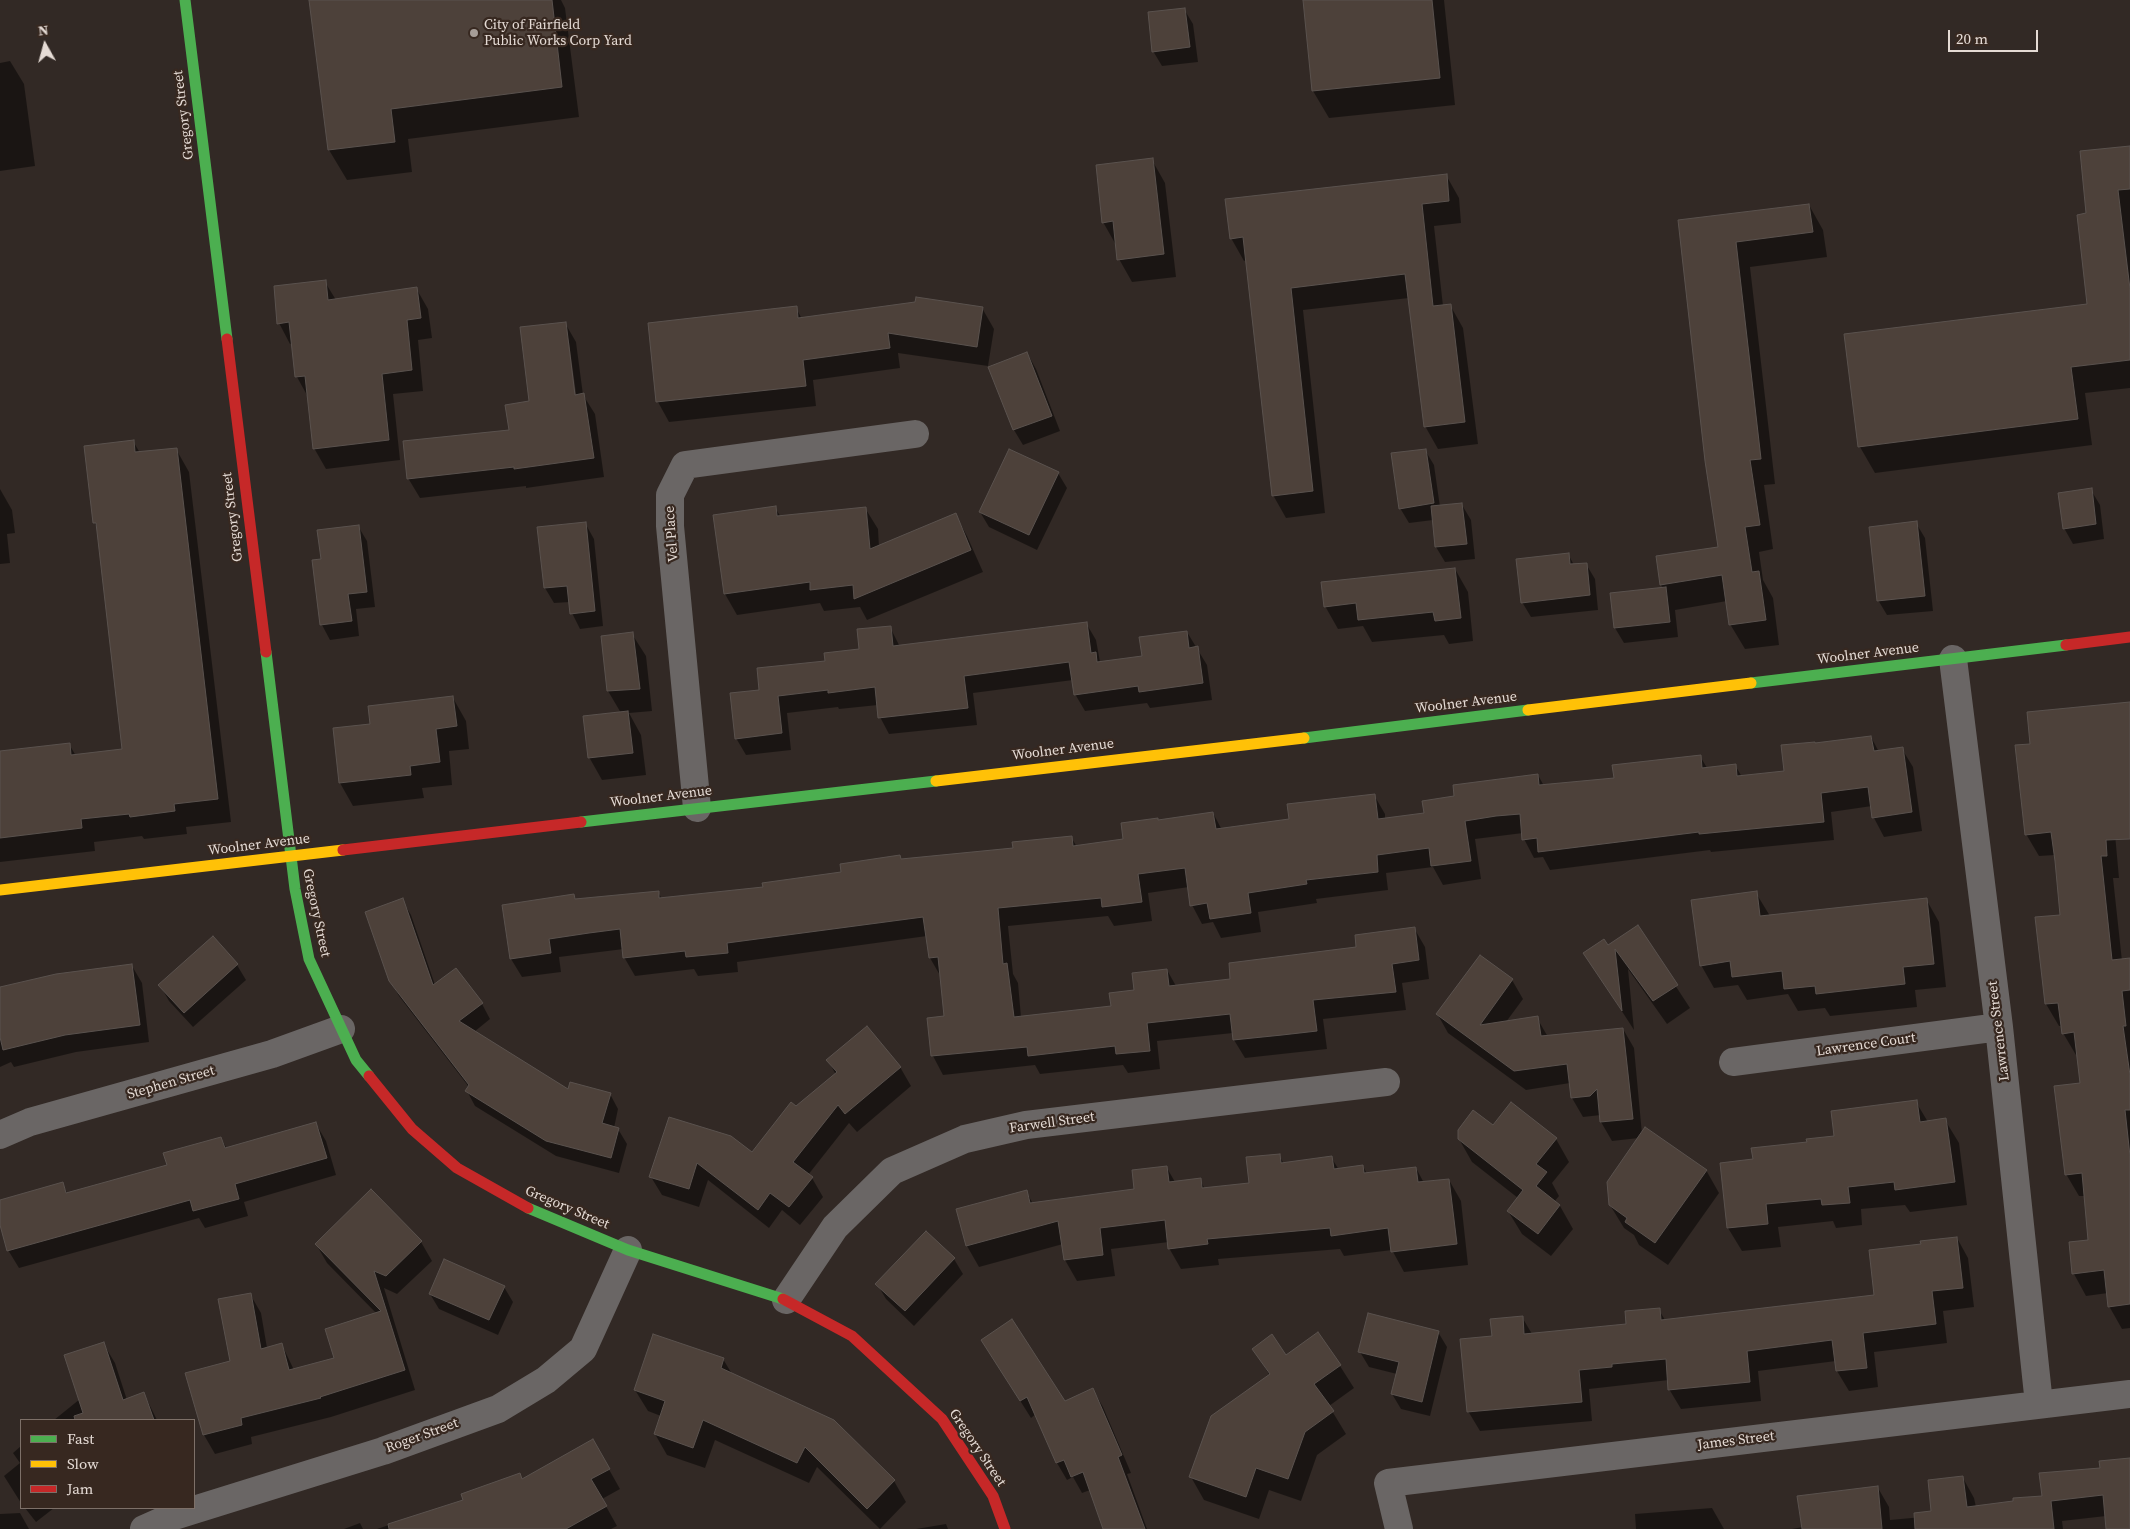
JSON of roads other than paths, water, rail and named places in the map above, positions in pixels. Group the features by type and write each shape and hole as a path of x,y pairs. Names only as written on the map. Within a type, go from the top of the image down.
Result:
{"street":[{"name":"Gregory Street","path":"185,0 289,856 309,959 356,1060 412,1129 457,1168 513,1201 628,1250 786,1300 852,1336 942,1419 992,1496 1005,1529"},
{"name":"Vel Place","path":"697,808 670,526 670,495 685,465 915,434"},
{"name":"Woolner Avenue","path":"0,890 2130,637"},
{"name":"Lawrence Street","path":"1953,659 1999,1027 2039,1404"},
{"name":"Lawrence Court","path":"1733,1062 1999,1027"},
{"name":"Stephen Street","path":"0,1135 30,1122 272,1054 341,1028"},
{"name":"Farwell Street","path":"786,1300 835,1227 892,1171 964,1139 1026,1125 1386,1082"},
{"name":"Roger Street","path":"144,1529 171,1517 383,1451 498,1409 546,1380 583,1348 628,1250"},
{"name":"James Street","path":"1399,1529 1388,1483 2130,1394"}],"place":[{"name":"City of Fairfield Public Works Corp Yard","path":"474,33"}]}
